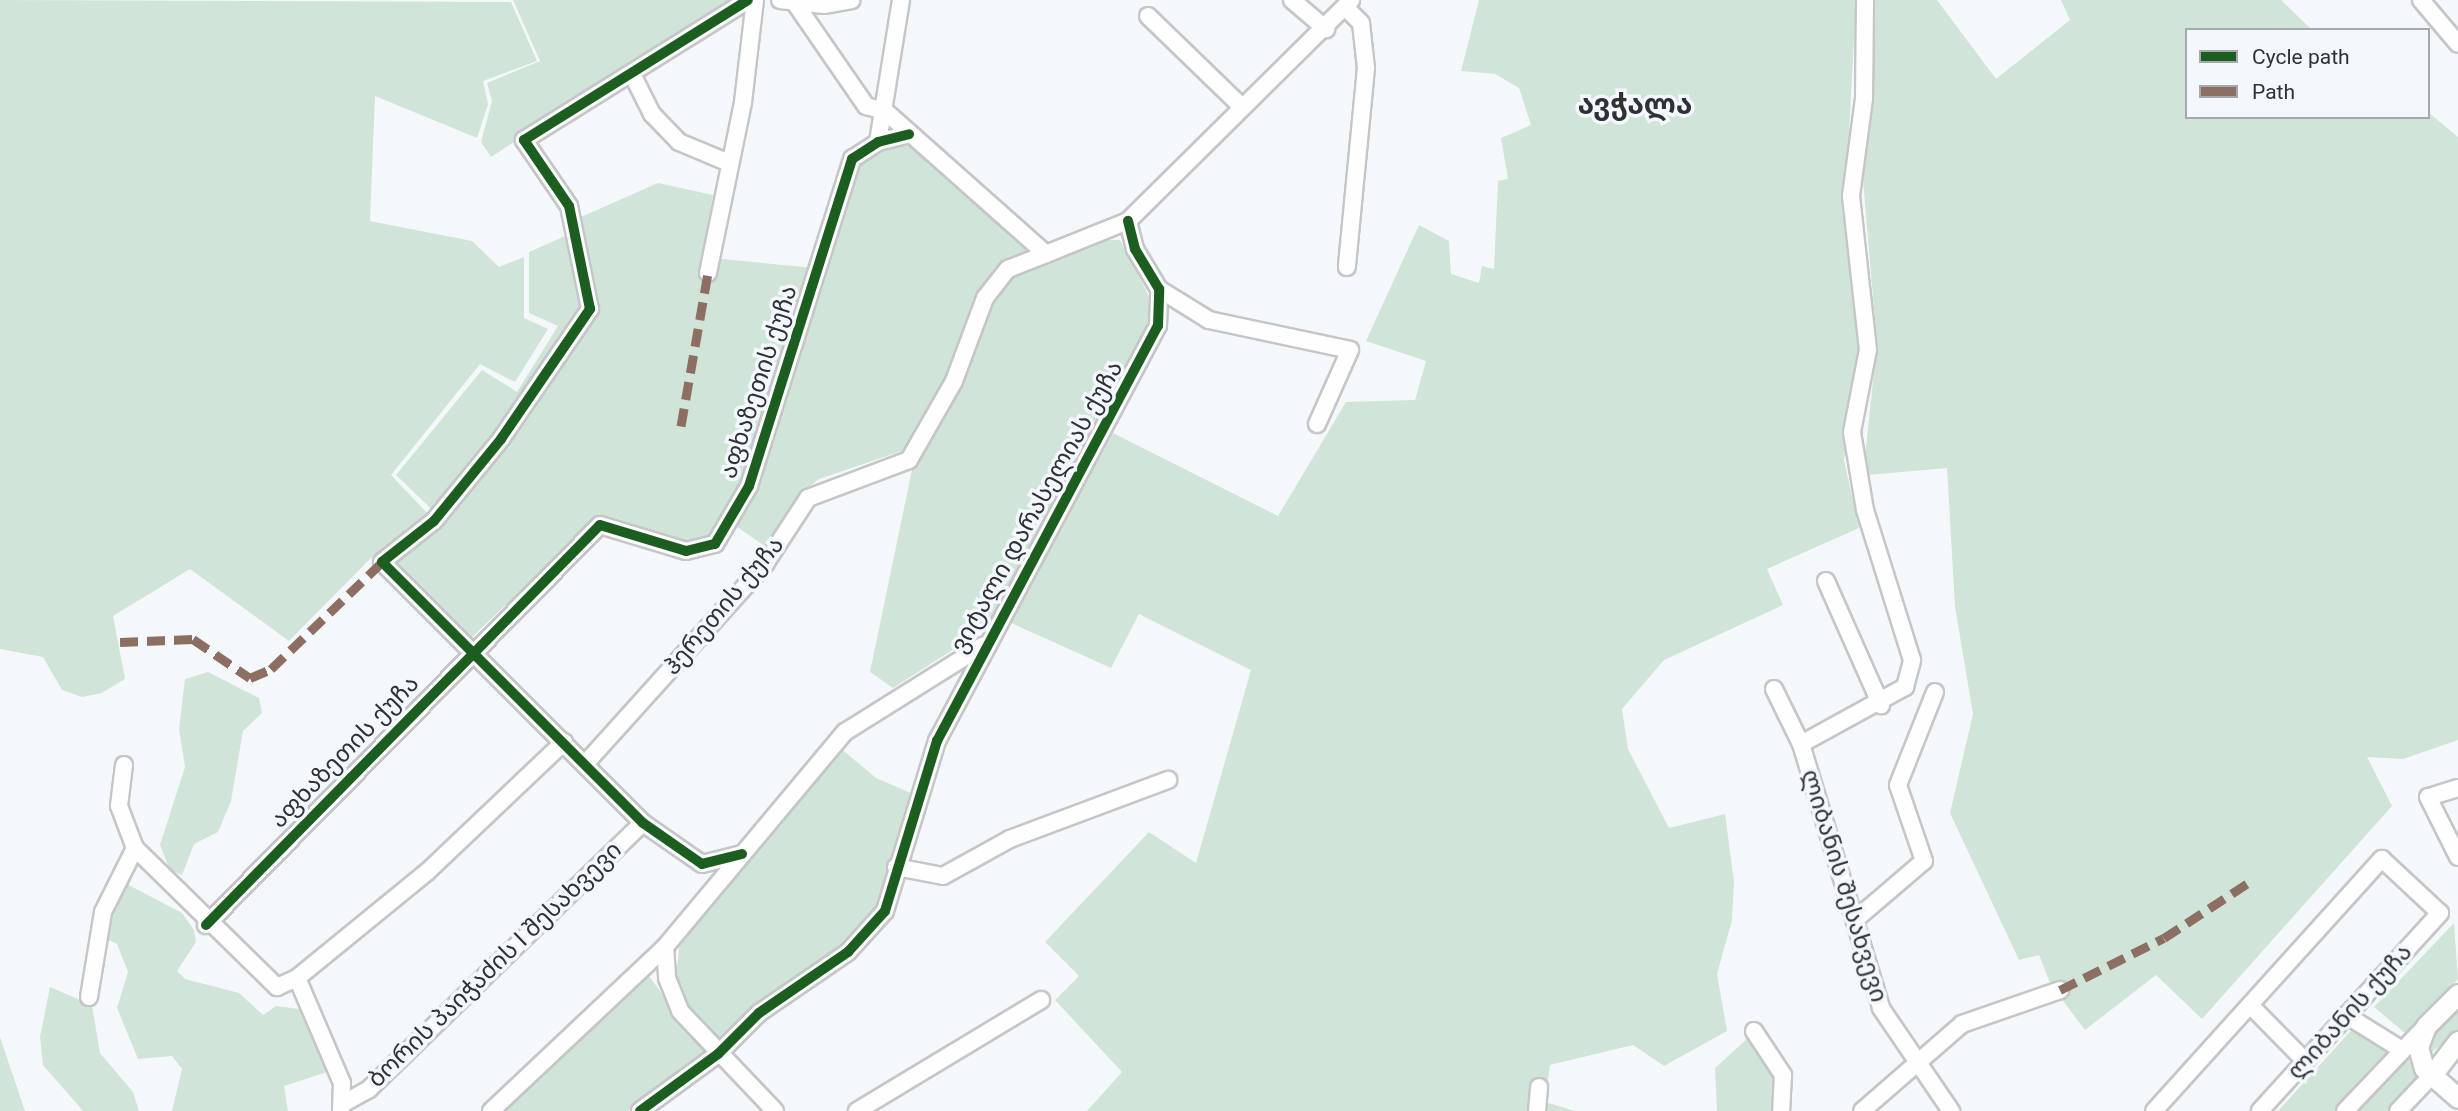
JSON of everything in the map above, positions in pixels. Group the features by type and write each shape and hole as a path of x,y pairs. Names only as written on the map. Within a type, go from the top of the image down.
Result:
{"main road":[{"path":"2458,994 2426,1026 2418,1046 2432,1075 2458,1098"},
{"path":"2432,1075 2458,1041"}],"street":[{"path":"742,854 702,864 643,823 564,742 468,655 382,562 435,521 501,439 590,309 569,206 524,140 748,0"},
{"path":"708,273 755,0"},
{"path":"788,1 852,0"},
{"path":"878,142 901,0"},
{"path":"1292,0 1326,29"},
{"path":"1801,744 1881,705 1905,687 1912,660 1865,510 1852,432 1868,350 1851,196 1864,98 1865,0"},
{"path":"2421,0 2458,44"},
{"path":"788,1 846,84 866,106 885,111 1046,254"},
{"path":"1317,424 1350,350 1209,320 1159,289 1135,249 1128,221 1240,105 1326,29 1349,4 1361,23 1366,68 1347,267"},
{"path":"1148,16 1240,105"},
{"path":"632,74 652,114 679,142 729,163"},
{"name":"აფხაზეთის ქუჩა","path":"206,925 468,655 600,525 686,551 715,544 749,486 852,159 878,142 909,134"},
{"name":"ჰერეთის ქუჩა","path":"586,764 765,564 808,498 909,460 954,381 985,298 1008,269 1128,221"},
{"name":"ვიტალი დარასელიას ქუჩა","path":"640,1111 718,1054 759,1013 848,952 885,911 896,867 937,741 982,646 1013,604 1077,470 1133,380 1161,315 1159,289"},
{"path":"1826,581 1881,705"},
{"path":"491,1111 665,947 845,732 982,646"},
{"name":"ლიბანის შესახვევი","path":"1774,689 1801,744 1881,1008 1951,1111"},
{"path":"1856,919 1924,861 1898,785 1935,692"},
{"path":"124,765 120,806 135,848 206,925 277,987 297,978 427,872 564,742"},
{"path":"896,867 943,876 1010,839 1168,780"},
{"path":"2458,788 2428,797 2458,858"},
{"name":"ბორის პაიჭაძის I შესახვევი","path":"343,1107 369,1089 643,823"},
{"path":"89,997 103,912 135,848"},
{"name":"ლიბანის ქუჩა","path":"2251,1006 2382,859 2440,912 2260,1111"},
{"path":"665,947 667,978 680,1011 775,1111"},
{"path":"297,978 343,1107"},
{"path":"1862,1111 1962,1024 2060,990"},
{"path":"857,1111 1041,1000"},
{"path":"2155,1111 2251,1006 2305,1061"},
{"path":"2346,1015 2403,1050"},
{"path":"2346,1110 2426,1026"},
{"path":"1754,1031 1783,1075 1780,1111"},
{"path":"2398,1111 2432,1075"},
{"path":"1537,1111 1539,1087"}],"green space":[{"path":"0,0 511,2 537,61 483,81 488,104 477,138 375,96 370,221 472,241 499,267 524,257 524,318 548,329 515,382 480,364 391,475 430,516 371,558 289,641 190,569 113,616 125,679 102,693 82,697 62,690 43,657 0,649"},
{"path":"513,0 733,0 491,157 481,142 492,101 487,83 540,61"},
{"path":"1479,0 1856,0 1845,212 1862,345 1844,460 1859,528 1767,569 1783,605 1664,660 1622,709 1628,749 1669,828 1725,814 1734,881 1732,920 1717,974 1727,1031 1664,1066 1633,1045 1550,1065 1545,1102 1575,1111 1087,1111 1122,1072 1055,1000 1079,976 1045,942 1149,832 1196,863 1251,670 1139,614 1111,668 1009,622 1113,433 1278,516 1346,402 1415,400 1426,361 1366,341 1419,225 1449,241 1451,274 1479,283 1482,266 1494,269 1498,181 1508,179 1501,138 1531,125 1519,88 1495,74 1461,71"},
{"path":"1873,0 1937,0 1996,79 2070,20 2061,0 2281,0 2310,28 2185,28 2185,119 2430,119 2430,114 2458,137 2458,740 2403,759 2367,757 2392,806 2202,1019 2156,975 2085,1030 2051,985 2039,955 2019,960 1950,813 1973,714 1955,607 1947,468 1868,475 1865,456 1877,343 1863,181 1874,88"},
{"path":"898,143 914,148 1034,253 1003,265 951,372 902,451 819,479 804,491 769,549 733,524 767,455 859,162"},
{"path":"658,183 713,195 702,257 814,268 746,483 712,538 689,546 597,518 469,640 392,561 445,522 396,475 482,370 517,392 558,326 529,313 529,252 581,229 581,217"},
{"path":"1101,240 1120,240 1149,296 1151,313 1126,377 995,614 979,633 893,688 870,672 913,465 987,309 1004,285 1017,273"},
{"path":"208,672 259,698 262,713 243,731 231,801 218,832 194,844 182,875 170,870 160,845 185,767 179,729 185,679"},
{"path":"839,747 876,778 913,794 879,903 838,948 753,1009 718,1045 675,988 680,940 782,824"},
{"path":"123,882 182,913 194,930 196,942 177,971 185,979 239,993 263,1015 276,1006 306,1010 330,1071 284,1086 288,1111 172,1111 182,1069 172,1056 138,1059 117,1008 128,972 117,944 107,939"},
{"path":"2454,923 2458,979 2406,1034 2374,1007"},
{"path":"646,972 707,1055 628,1111 498,1111"},
{"path":"50,987 92,1005 100,1053 133,1092 139,1111 83,1111 43,1065 40,1037"},
{"path":"2458,1006 2458,1032 2428,1055 2429,1038"},
{"path":"2357,1024 2388,1053 2336,1111 2278,1111"},
{"path":"0,1037 25,1111 0,1111"},
{"path":"1749,1037 1777,1077 1775,1111 1717,1111 1715,1068"},
{"path":"2411,1047 2423,1078 2392,1111 2355,1111"}],"marked path":[{"path":"681,426 708,273"},
{"path":"120,642 193,639 250,678 271,669 382,562"},
{"path":"2060,990 2164,938 2251,881"}],"cycle path":[{"path":"742,854 702,864 643,823 382,562 434,521 501,439 590,309 569,206 524,140 748,0"},
{"path":"206,925 600,525 686,551 715,544 749,486 852,159 878,142 909,134"},
{"path":"640,1111 718,1054 759,1013 848,952 885,911 937,741 1158,326 1159,289 1135,249 1128,221"}],"district":[{"name":"ავჭალა","path":"1635,105"}]}
